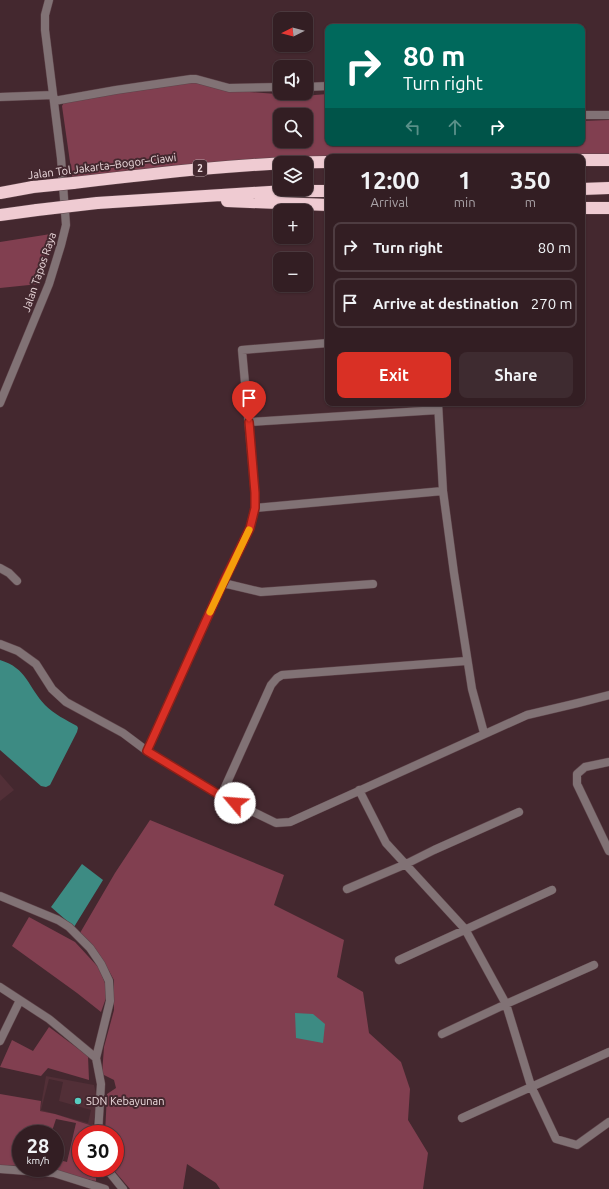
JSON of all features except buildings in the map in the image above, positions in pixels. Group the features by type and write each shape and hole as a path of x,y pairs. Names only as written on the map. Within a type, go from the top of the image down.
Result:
{"highway":[{"path":"585,160 609,160"},
{"name":"Jalan Tol Jakarta–Bogor–Ciawi","path":"0,193 33,187 194,169 280,162 325,162"},
{"path":"585,189 609,188"},
{"path":"0,215 121,201 285,191 325,191"},
{"path":"121,201 236,201 325,205"},
{"path":"585,208 609,208"}],"street":[{"name":"Jalan Tapos Raya","path":"0,403 2,390 49,284 66,226 61,158 45,30 45,15 49,0"},
{"path":"0,96 54,98 191,79 229,88 273,87"},
{"path":"313,87 325,86"},
{"path":"585,115 609,115"},
{"path":"147,751 223,583 250,528 255,508 255,493 242,350 325,343"},
{"path":"249,422 438,406 443,491 466,661 484,734"},
{"path":"255,508 443,491"},
{"path":"0,568 9,573 17,581"},
{"path":"223,583 261,592 373,584"},
{"path":"0,644 18,651 36,664 52,689 66,702 123,733 147,751 221,796 276,823 290,822 527,715 609,695"},
{"path":"221,796 271,685 282,675 466,661"},
{"path":"609,762 585,767 577,774 577,784 609,851"},
{"path":"359,790 386,844 465,929 506,1004 531,1086 556,1139 577,1144 609,1122"},
{"path":"348,889 519,812"},
{"path":"399,960 552,890"},
{"path":"0,896 58,920 78,935 90,948 101,964 109,981 110,1001 96,1058 101,1084 99,1125"},
{"path":"442,1034 594,965"},
{"path":"0,987 48,1019 96,1058"},
{"path":"0,1041 20,1000"},
{"path":"462,1118 609,1052"},
{"path":"0,1169 54,1174 105,1189"},
{"path":"113,1177 123,1189"}],"shaded area":[{"path":"191,80 225,90 273,94 273,100 313,100 313,95 325,94 325,146 585,146 585,121 609,120 609,160 585,157 585,154 325,154 325,157 313,159 313,156 273,156 273,163 73,183 62,106 65,101"},
{"path":"57,233 39,284 0,288 0,242"},
{"path":"0,774 14,790 0,801"},
{"path":"150,820 284,875 274,905 344,940 337,977 363,992 369,1033 401,1062 410,1089 408,1120 428,1153 423,1189 220,1189 216,1183 187,1164 183,1189 130,1189 120,1177 124,1177 124,1125 105,1125 107,1094 116,1088 114,1080 102,1074 104,1047 114,1010 114,980 101,957 80,933 115,873"},
{"path":"29,917 75,942 99,968 105,983 106,998 101,1012 12,946"},
{"path":"49,1027 88,1056 89,1080 48,1068 41,1076 0,1067 12,1040 33,1051"},
{"name":"SDN Kebayunan","path":"46,1076 94,1085 97,1098 93,1125 40,1111","holes":["49,1079 63,1082 59,1101 91,1110 88,1123 41,1110"]},
{"path":"0,1094 41,1101 40,1111 90,1125 76,1125 76,1123 56,1119 54,1125 12,1125 12,1166 0,1165"},
{"path":"72,1140 72,1176 64,1174 64,1161 67,1162"},
{"path":"77,1177 96,1177 96,1181"}],"water":[{"path":"0,660 9,663 22,673 45,705 78,728 50,785 46,787 41,786 0,750"},
{"path":"82,864 103,880 74,927 51,907"},
{"path":"295,1013 313,1014 325,1024 323,1043 296,1038"}],"slow traffic":[{"path":"210,612 249,530"}],"place":[{"name":"SDN Kebayunan","path":"78,1101"}],"route":[{"path":"235,803 147,751 223,583 250,528 255,508 255,493 249,422"}]}
